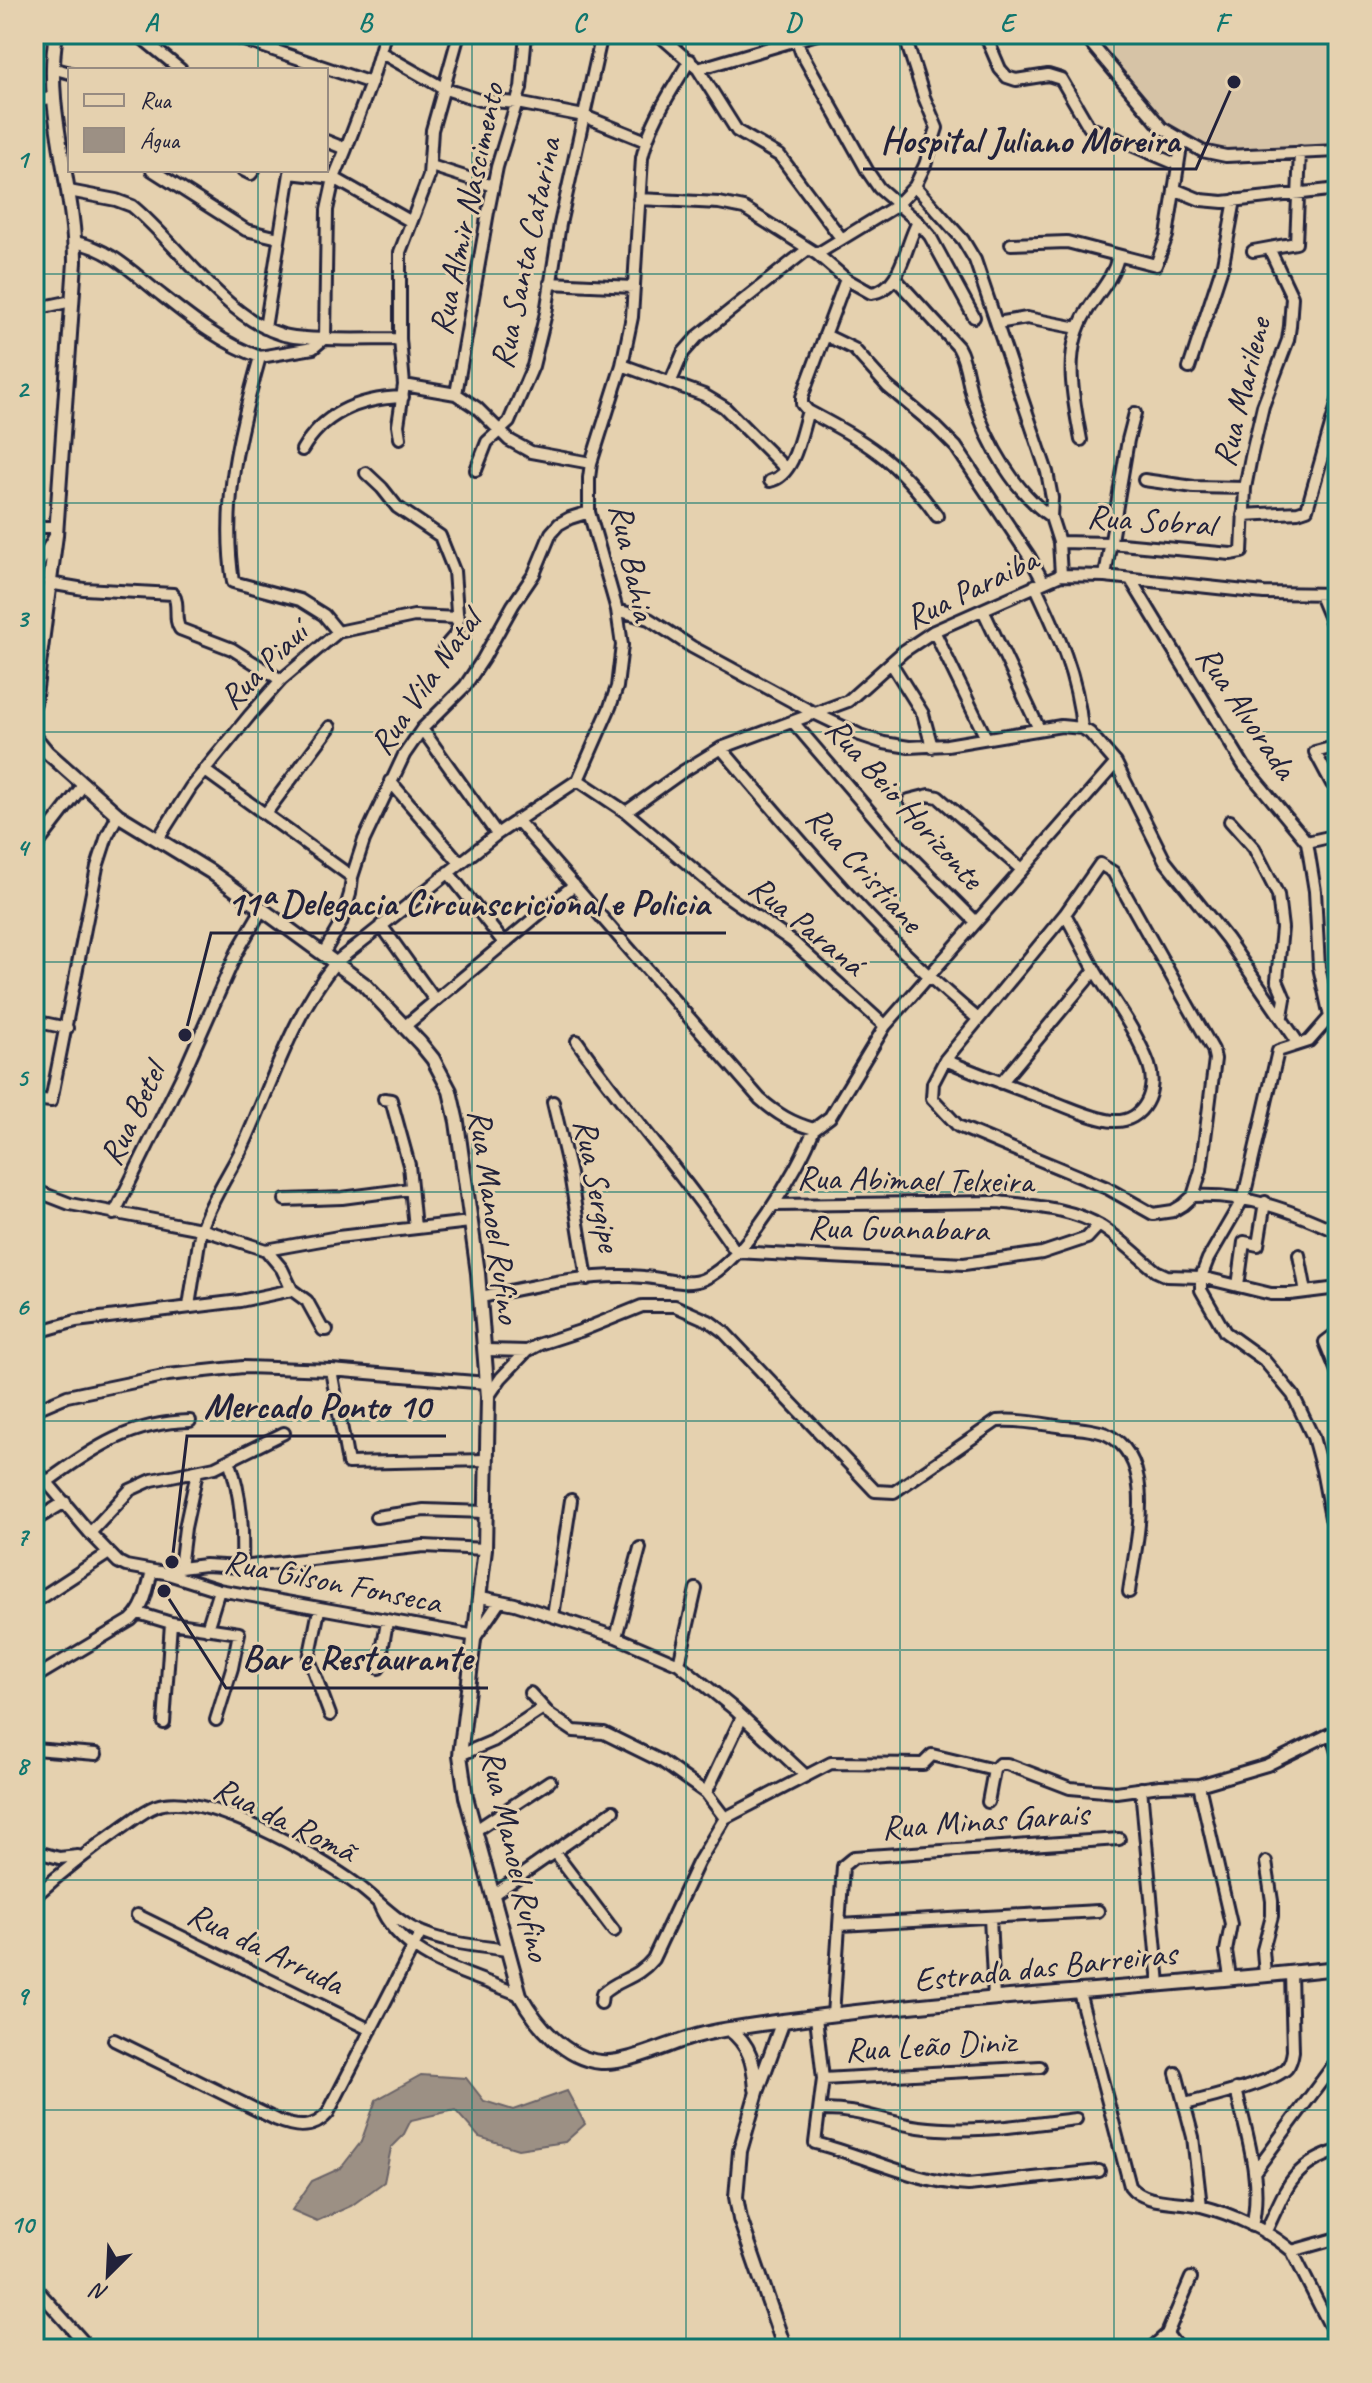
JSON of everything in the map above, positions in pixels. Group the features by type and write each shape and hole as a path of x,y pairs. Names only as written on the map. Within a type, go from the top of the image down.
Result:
{"main road":[{"path":"34,703 56,531 75,242 66,141 53,98 52,68 56,34"},
{"name":"Rua Manoel Rufino","path":"34,736 47,752 118,815 211,872 364,984 433,1059 450,1091 481,1297 488,1397 485,1549 460,1755 466,1797 520,1995 529,2012 550,2035 575,2054 590,2060 617,2060 683,2039 758,2025"},
{"name":"Estrada das Barreiras","path":"758,2025 994,1999 1338,1968"},
{"path":"783,2021 740,2151 736,2197 740,2219 785,2349"},
{"path":"729,2029 738,2035 750,2053 757,2092"}],"street":[{"path":"137,34 179,68"},
{"path":"75,242 108,253 226,343 260,357 313,348 325,338 327,210 334,178 371,83 385,34"},
{"path":"400,438 398,425 404,391 399,263 410,221 431,166 430,139 459,34"},
{"name":"Rua Almir Nascimento","path":"456,394 493,186 523,75 526,34"},
{"name":"Rua Santa Catarina","path":"476,470 481,452 509,422 533,366 544,326 550,283 602,34"},
{"path":"658,34 698,69 737,131 780,156 841,238"},
{"path":"698,69 796,37 817,34"},
{"path":"671,381 683,353 697,337 813,252 896,206 915,186 937,128 904,34"},
{"path":"985,34 1000,69 1007,77 1016,80 1048,75 1061,79 1089,127 1176,164"},
{"path":"1083,34 1148,114 1162,128 1182,140 1219,156 1338,151"},
{"path":"229,35 327,68"},
{"path":"796,37 801,52 868,172 879,188 918,222 937,246 974,317"},
{"path":"380,52 445,89 479,100 517,103 584,116 646,141"},
{"name":"Rua Bahia","path":"578,780 617,687 622,645 617,610 589,512 591,463 622,365 632,317 646,141 662,106 690,60"},
{"path":"52,68 68,72"},
{"path":"328,68 371,83"},
{"path":"34,100 53,98"},
{"path":"1011,244 1067,242 1153,265 1160,260 1167,236 1182,140"},
{"path":"328,142 346,149"},
{"path":"1253,251 1296,243 1300,152"},
{"path":"431,166 493,186"},
{"path":"155,172 246,230 279,238"},
{"path":"265,328 292,172 334,178 410,221"},
{"path":"915,186 963,240 975,260 1041,450 1052,498 1051,517 1059,542 1061,575"},
{"path":"1174,189 1201,200 1235,200 1338,189"},
{"path":"69,191 132,206 230,305 265,328 291,337 400,339"},
{"path":"639,199 719,203 744,208 871,293 885,288 895,278 918,222"},
{"path":"1189,368 1223,264 1235,200"},
{"name":"Rua Marilene","path":"1240,553 1243,549 1245,488 1263,406 1288,340 1290,326 1292,297 1269,248"},
{"path":"1081,440 1071,390 1072,353 1078,328 1111,278 1118,257"},
{"path":"895,278 958,347 964,359 974,402 1002,461 1028,497 1051,517"},
{"path":"770,481 778,479 786,469 806,410 802,397 846,279"},
{"path":"550,283 633,287"},
{"path":"34,309 72,301"},
{"path":"997,323 1027,318 1051,320 1078,328"},
{"path":"825,335 854,349 888,387 956,447 1029,556 1079,693 1082,728"},
{"path":"260,357 241,426 229,500 233,582 282,594 307,604 324,615 338,632"},
{"path":"622,365 671,381 724,407 786,469"},
{"path":"302,450 308,439 341,410 404,391 456,394 477,408 509,440 531,452 591,463"},
{"path":"1243,515 1304,512 1309,504 1338,401"},
{"path":"806,410 881,453 903,472 937,516"},
{"path":"1105,576 1135,413"},
{"path":"366,473 397,507 437,533 451,561 459,618 456,634 444,648"},
{"path":"1144,480 1194,487 1245,488"},
{"name":"Rua Vila Natal","path":"323,954 347,908 352,877 390,781 422,729 465,686 483,659 534,574 551,533 570,518 589,512"},
{"path":"34,527 56,531 34,572"},
{"name":"Rua Sobral","path":"1059,542 1240,553"},
{"name":"Rua Paraiba","path":"626,812 721,748 848,701 904,651 934,631 1061,575 1105,576 1252,593 1320,595 1337,592"},
{"name":"Rua Alvorada","path":"1131,580 1244,766 1307,842"},
{"path":"49,583 175,596 180,629 232,649 281,680"},
{"path":"1320,595 1338,638"},
{"path":"617,610 657,624 692,647 814,713 884,743 932,747 1061,726 1082,728 1101,744 1116,763 1156,846 1227,939 1299,1044"},
{"path":"983,610 1039,729"},
{"name":"Rua Piauí","path":"158,839 204,770 281,680 338,632 414,616 459,618"},
{"path":"934,631 986,738"},
{"path":"891,663 923,714 932,747"},
{"name":"Rua Beio Horizonte","path":"793,722 895,841 976,922"},
{"path":"266,813 330,727"},
{"path":"422,729 497,834"},
{"path":"1332,784 1315,752 1338,746"},
{"name":"Rua Cristiane","path":"721,748 854,901 927,976 977,1018"},
{"path":"481,1297 587,1279 641,1276 694,1282 712,1274 736,1252 775,1205 814,1129 830,1117 885,1026 1116,763"},
{"path":"204,770 352,877"},
{"path":"189,1306 201,1229 212,1202 245,1141 301,1013 335,963 497,834 578,780"},
{"name":"Rua Paraná","path":"578,780 626,812 717,889 813,959 885,1026"},
{"path":"390,781 460,863"},
{"path":"34,849 84,784"},
{"path":"909,800 929,795 938,797 1021,869"},
{"path":"34,1099 51,1101 97,867 118,815"},
{"path":"517,820 760,1099 778,1115 814,1129"},
{"path":"1230,821 1254,848 1278,895 1282,928 1277,980 1285,999 1282,1016"},
{"path":"1338,835 1307,842 1315,891 1319,967 1334,1016 1315,1037 1277,1052 1244,1197 1201,1277 1201,1290 1225,1332 1275,1370 1293,1395 1313,1437 1331,1518 1338,1532"},
{"path":"1105,865 1113,872 1213,1050 1214,1079 1201,1170 1193,1196 1173,1211 1145,1212 1107,1188 958,1126 932,1098 933,1083 945,1060 1065,914 1098,866 1105,865"},
{"path":"448,872 504,943"},
{"path":"405,1026 574,885"},
{"name":"Rua Betel","path":"114,1214 167,1108 233,960 262,909"},
{"path":"945,1060 1001,1083 1114,1121 1130,1119 1140,1112 1149,1099 1153,1083 1150,1066 1065,914"},
{"path":"381,925 435,1000"},
{"path":"1001,1083 1095,970"},
{"path":"34,1021 67,1028"},
{"path":"577,1041 612,1092 736,1252"},
{"path":"384,1099 391,1100 405,1144 415,1228"},
{"name":"Rua Sergipe","path":"553,1102 570,1174 587,1279"},
{"path":"285,1200 342,1198 410,1189"},
{"path":"34,1190 58,1200 114,1214 201,1229 266,1250 338,1237 470,1222"},
{"path":"1193,1196 1244,1197 1265,1202 1338,1232"},
{"name":"Rua Abimael Telxeira","path":"775,1205 998,1202 1062,1212 1099,1225 1156,1271 1178,1278 1201,1277 1271,1294 1338,1288"},
{"path":"1238,1286 1244,1242 1258,1245 1265,1202"},
{"name":"Rua Guanabara","path":"736,1252 964,1264 1042,1253 1087,1238 1099,1225"},
{"path":"266,1250 282,1269 292,1290 305,1298 323,1330 327,1330"},
{"path":"1299,1255 1306,1292"},
{"path":"34,1333 76,1321 240,1301 292,1290"},
{"path":"485,1350 527,1351 642,1306 675,1306 724,1332 875,1491 885,1493 894,1492 997,1421 1095,1431 1106,1435 1129,1452 1139,1476 1139,1507 1129,1592"},
{"path":"1338,1332 1325,1342 1338,1374"},
{"path":"488,1397 527,1351"},
{"path":"34,1410 67,1396 194,1370 243,1367 331,1370 487,1383"},
{"path":"331,1370 346,1459 350,1464 487,1460"},
{"path":"48,1481 107,1441 164,1423 190,1421"},
{"path":"90,1533 130,1490 152,1480 197,1472 284,1433"},
{"path":"229,1460 241,1505 242,1567"},
{"name":"Rua Gilson Fonseca","path":"34,1467 121,1564 165,1573 219,1590 476,1636"},
{"path":"180,1568 197,1472"},
{"path":"553,1616 571,1500"},
{"path":"34,1521 65,1502"},
{"path":"376,1517 424,1510 486,1512"},
{"path":"165,1573 205,1565 242,1567 424,1546 485,1549"},
{"path":"616,1637 640,1548"},
{"path":"34,1602 109,1553"},
{"path":"34,1678 112,1633 138,1613 152,1571"},
{"path":"679,1664 696,1589"},
{"path":"207,1629 219,1590"},
{"path":"481,1597 616,1637 679,1664 806,1776"},
{"path":"476,1636 500,1601"},
{"path":"319,1610 309,1659 330,1715"},
{"path":"138,1613 171,1623 239,1633 216,1720"},
{"path":"379,1668 387,1622"},
{"path":"164,1723 171,1623"},
{"path":"530,1693 543,1708 574,1731 598,1732 644,1751 706,1793 725,1818"},
{"path":"460,1755 493,1741 543,1708"},
{"path":"706,1793 742,1717"},
{"path":"988,1802 994,1770 1003,1763 1070,1788 1116,1792 1199,1785 1267,1765 1335,1731 1338,1752"},
{"path":"34,1749 96,1754"},
{"path":"601,2003 602,1994 643,1971 653,1959 698,1863 725,1818 831,1763 923,1764 932,1755 994,1770"},
{"path":"476,1830 550,1781"},
{"path":"1199,1785 1231,1924 1226,1951 1230,1977"},
{"path":"1141,1788 1159,1984"},
{"name":"Rua da Romã","path":"34,1895 80,1856 157,1806 197,1804 223,1813 308,1854 345,1876 401,1921 421,1932 465,1944 508,1950"},
{"path":"494,1894 613,1811"},
{"name":"Rua Minas Garais","path":"840,1925 843,1866 854,1857 1119,1839"},
{"path":"34,1851 59,1858 80,1856"},
{"path":"555,1853 614,1931"},
{"path":"1265,1975 1263,1950 1272,1916 1266,1862"},
{"path":"34,1870 34,1895"},
{"name":"Rua da Romã","path":"378,1902 389,1925 413,1948 520,1995"},
{"path":"833,2015 840,1925 1098,1911"},
{"name":"Rua da Arruda","path":"137,1915 371,2030"},
{"path":"990,1917 994,1999"},
{"path":"114,2040 277,2120 298,2127 315,2124 328,2113 421,1932"},
{"path":"1186,2104 1281,2073 1292,2059 1291,1973"},
{"path":"1079,1992 1134,2192 1146,2197 1201,2206 1252,2226 1292,2251 1329,2324"},
{"path":"816,2017 823,2079 815,2143 856,2154 929,2181 968,2185 1099,2171"},
{"path":"1255,2171 1338,2059"},
{"name":"Rua Leão Diniz","path":"823,2079 1040,2067"},
{"path":"1176,2073 1186,2104 1198,2167 1201,2206"},
{"path":"1236,2089 1255,2171 1256,2202 1252,2226"},
{"path":"821,2110 849,2110 916,2126 948,2130 1076,2119"},
{"path":"1265,2233 1296,2173 1307,2163 1338,2151"},
{"path":"1292,2251 1338,2238"},
{"path":"1150,2349 1167,2334 1191,2278"},
{"path":"34,2286 90,2349"},
{"path":"1167,2334 1179,2349"}],"shaded area":[{"path":"1091,34 1333,34 1338,38 1338,149 1226,151 1198,142 1167,126"}],"water":[{"path":"421,2075 466,2078 484,2101 513,2110 567,2091 585,2124 565,2142 518,2149 479,2137 455,2110 411,2120 403,2136 391,2148 384,2182 351,2206 317,2221 292,2210 312,2181 341,2168 361,2142 376,2100"}],"place":[{"name":"Hospital Juliano Moreira","path":"1234,82"},
{"name":"11ª Delegacia Circunscricional e Policia","path":"185,1035"},
{"name":"Mercado Ponto 10","path":"172,1562"},
{"name":"Bar e Restaurante","path":"164,1591"}]}
